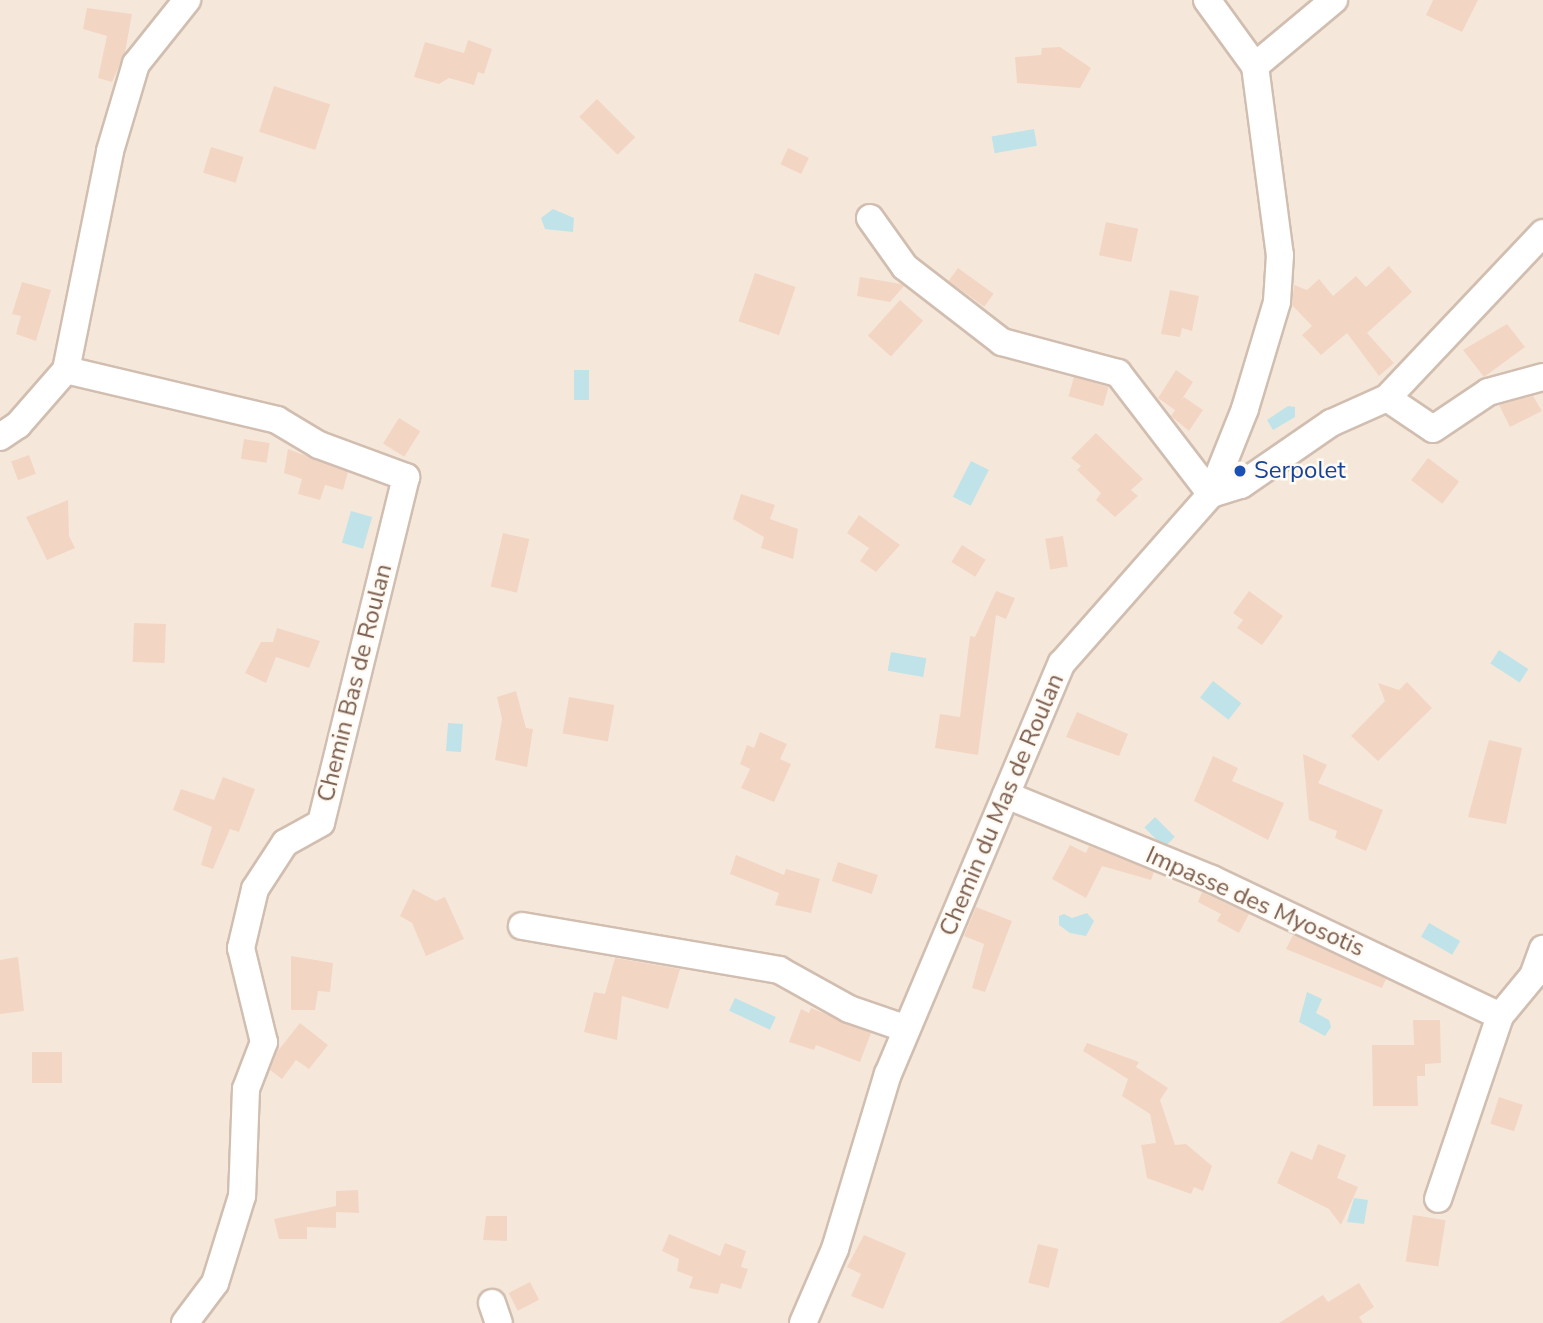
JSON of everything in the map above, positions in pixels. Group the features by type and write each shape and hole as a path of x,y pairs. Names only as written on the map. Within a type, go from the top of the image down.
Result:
{"street":[{"path":"0,437 18,425 66,370 110,151 136,64 187,0"},
{"path":"1207,0 1255,66 1280,255 1277,302 1245,409 1211,494"},
{"path":"1255,66 1335,0"},
{"path":"870,218 905,267 1002,342 1118,373 1211,494"},
{"path":"1211,494 1241,485 1331,423 1387,398 1543,233"},
{"name":"Chemin Bas de Roulan","path":"66,370 277,420 319,445 407,477 321,823 285,843 256,889 241,948 264,1042 246,1089 242,1196 215,1283 185,1323"},
{"path":"1387,398 1433,429 1488,392 1543,377"},
{"name":"Chemin du Mas de Roulan","path":"803,1323 835,1249 888,1074 1062,663 1211,494"},
{"name":"Impasse des Myosotis","path":"1006,795 1212,879 1500,1016"},
{"path":"522,926 779,970 849,1009 907,1029"},
{"path":"1438,1199 1500,1016 1533,976 1543,949"}],"shaded area":[{"path":"0,0 1543,0 1543,1323 0,1323"}],"water":[{"path":"1034,129 1037,146 995,153 992,136"},
{"path":"553,209 574,218 573,232 545,229 541,218"},
{"path":"574,370 589,370 589,400 574,400"},
{"path":"1288,406 1295,407 1295,417 1273,430 1267,420"},
{"path":"971,461 989,470 971,506 953,497"},
{"path":"351,511 372,517 363,549 342,543"},
{"path":"1499,650 1528,669 1520,682 1490,663"},
{"path":"891,652 926,658 923,677 888,671"},
{"path":"1213,681 1241,703 1228,720 1200,698"},
{"path":"448,723 463,724 461,752 446,751"},
{"path":"1155,817 1175,837 1164,847 1144,828"},
{"path":"1087,913 1094,921 1086,936 1070,933 1059,925 1059,916 1064,914 1072,918"},
{"path":"1429,923 1460,941 1452,955 1421,937"},
{"path":"1307,992 1322,999 1316,1013 1329,1020 1331,1027 1325,1036 1299,1022"},
{"path":"735,998 776,1017 770,1030 729,1011"},
{"path":"1354,1198 1368,1200 1364,1224 1347,1222"}],"building":[{"path":"1433,0 1478,0 1462,32 1426,15"},
{"path":"87,8 132,14 125,52 112,82 98,78 107,36 83,29"},
{"path":"468,40 492,49 484,74 478,72 474,85 449,78 439,84 414,77 425,42 464,53"},
{"path":"1060,47 1091,68 1080,88 1017,83 1015,57 1041,55 1042,48"},
{"path":"274,86 330,104 315,150 259,132"},
{"path":"597,99 635,137 618,155 579,117"},
{"path":"211,147 244,157 236,183 203,173"},
{"path":"788,148 809,158 801,174 780,164"},
{"path":"1106,222 1138,229 1131,262 1099,255"},
{"path":"1389,266 1412,292 1367,333 1394,363 1379,376 1347,333 1321,355 1302,335 1312,326 1292,305 1294,285 1307,290 1319,279 1333,296 1356,276 1366,287"},
{"path":"958,268 994,294 984,307 949,281"},
{"path":"755,273 796,287 779,335 738,321"},
{"path":"860,277 904,286 890,302 857,296"},
{"path":"22,282 51,290 36,341 16,334 21,316 12,314"},
{"path":"1170,290 1199,296 1192,331 1182,328 1180,337 1161,334"},
{"path":"900,300 923,321 891,356 868,336"},
{"path":"1507,324 1525,347 1484,377 1463,350"},
{"path":"1176,370 1193,382 1180,402 1184,397 1203,410 1189,431 1171,416 1175,410 1158,398"},
{"path":"1074,377 1109,387 1103,406 1068,396"},
{"path":"1533,396 1542,411 1510,427 1499,405"},
{"path":"399,418 420,431 404,457 383,443"},
{"path":"1096,433 1143,479 1131,490 1138,496 1115,517 1096,500 1101,493 1077,470 1081,466 1071,458"},
{"path":"244,439 270,443 267,463 241,459"},
{"path":"288,449 348,472 343,490 325,485 320,500 298,494 302,479 284,473"},
{"path":"29,455 36,474 18,480 11,461"},
{"path":"1428,458 1459,481 1442,504 1411,480"},
{"path":"741,494 775,505 770,519 798,529 793,559 761,548 764,537 733,519"},
{"path":"68,500 69,536 75,548 47,560 26,517"},
{"path":"859,515 900,545 876,572 860,561 869,548 847,533"},
{"path":"503,533 529,539 517,593 491,587"},
{"path":"1063,536 1068,567 1050,569 1045,539"},
{"path":"962,545 986,560 975,577 951,562"},
{"path":"996,591 1015,598 1006,619 996,615 978,755 935,748 940,714 960,717 970,636 975,637"},
{"path":"1249,591 1283,616 1262,645 1237,628 1243,620 1233,613"},
{"path":"134,623 166,624 165,663 133,662"},
{"path":"277,628 320,641 309,668 276,657 266,683 245,673 261,642 273,642"},
{"path":"1407,682 1432,708 1378,761 1351,736 1385,701 1378,683 1399,690"},
{"path":"516,691 526,728 533,729 527,767 495,760 502,719 497,697"},
{"path":"569,697 614,705 608,741 563,733"},
{"path":"1077,712 1128,734 1119,756 1066,737"},
{"path":"760,732 787,744 780,759 791,764 774,802 741,788 750,769 740,764 747,745 754,748"},
{"path":"1489,740 1522,748 1506,824 1468,817"},
{"path":"1303,754 1327,765 1318,783 1383,810 1366,851 1335,838 1337,831 1309,820"},
{"path":"1213,756 1238,768 1232,781 1284,803 1268,840 1194,801"},
{"path":"223,777 255,789 239,832 230,829 213,869 201,865 212,827 173,810 181,789 214,800"},
{"path":"1070,845 1086,853 1089,846 1154,872 1151,880 1102,866 1086,898 1052,879"},
{"path":"736,855 784,875 786,869 820,879 811,913 775,905 779,893 730,874"},
{"path":"838,862 878,875 872,894 832,881"},
{"path":"413,889 436,901 445,897 464,939 426,956 412,923 400,916"},
{"path":"1202,892 1249,914 1239,933 1217,921 1221,914 1198,902"},
{"path":"976,907 1012,921 985,992 972,988 984,944 964,936"},
{"path":"1293,935 1386,979 1382,988 1286,949"},
{"path":"291,956 333,963 330,992 318,991 315,1010 291,1010"},
{"path":"18,957 24,1011 0,1014 0,960"},
{"path":"615,958 680,969 668,1009 622,996 617,1040 584,1032 594,992 605,994"},
{"path":"811,1008 871,1033 860,1062 816,1045 814,1050 789,1042 801,1009 809,1013"},
{"path":"1413,1020 1440,1020 1441,1063 1425,1064 1425,1076 1417,1076 1418,1106 1373,1106 1372,1045 1414,1045"},
{"path":"300,1023 328,1045 309,1069 296,1060 282,1079 270,1070 277,1052"},
{"path":"1087,1043 1139,1062 1136,1067 1168,1088 1160,1100 1175,1145 1186,1144 1212,1166 1203,1191 1194,1187 1191,1194 1147,1178 1141,1145 1156,1143 1150,1114 1122,1096 1128,1079 1083,1051"},
{"path":"32,1052 62,1052 62,1083 32,1083"},
{"path":"1499,1097 1523,1105 1514,1131 1490,1124"},
{"path":"1318,1144 1346,1155 1337,1178 1358,1187 1341,1225 1329,1209 1277,1183 1291,1151 1312,1160"},
{"path":"358,1190 359,1213 336,1212 336,1228 307,1227 307,1239 279,1239 274,1219 336,1206 336,1191"},
{"path":"1413,1215 1446,1220 1438,1267 1406,1261"},
{"path":"486,1216 507,1216 507,1241 483,1240"},
{"path":"669,1234 720,1256 725,1243 746,1251 741,1267 748,1269 741,1289 721,1283 718,1294 689,1288 693,1277 677,1271 679,1259 662,1251"},
{"path":"864,1235 906,1253 883,1309 851,1296 861,1274 847,1267"},
{"path":"1038,1244 1058,1249 1049,1288 1028,1283"},
{"path":"530,1282 539,1300 518,1311 509,1293"},
{"path":"1359,1283 1374,1307 1359,1317 1363,1323 1279,1323 1323,1295 1328,1302"}],"place":[{"name":"Serpolet","path":"1240,471"}]}
